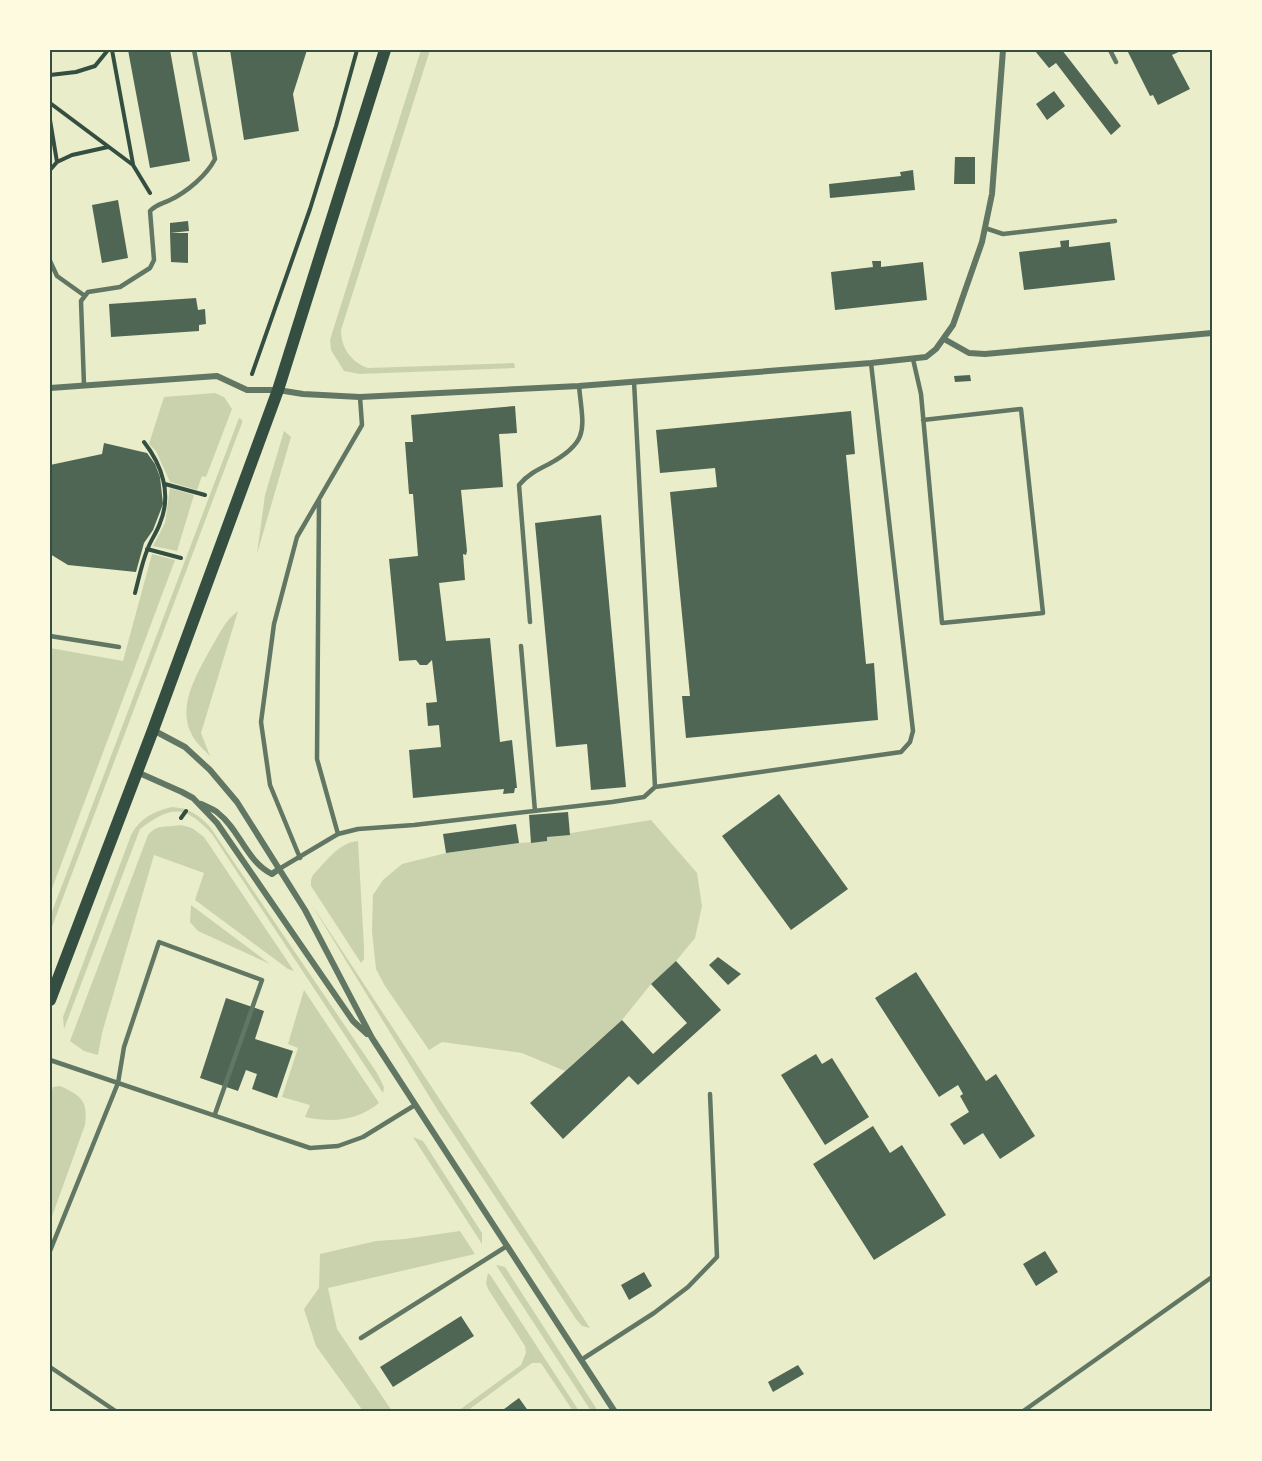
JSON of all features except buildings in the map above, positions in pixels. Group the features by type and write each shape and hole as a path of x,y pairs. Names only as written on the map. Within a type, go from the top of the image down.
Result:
{"main road":[{"path":"50,1000 279,390 384,50"}],"street":[{"path":"50,388 217,376 247,390 279,390 360,397 579,386 926,357 936,349 953,325 968,286 985,228 992,194 1003,50"},
{"path":"944,339 969,353 985,354 1212,333"},
{"path":"153,730 181,744 210,770 237,802 305,910 372,1038 615,1412"},
{"path":"136,772 182,792 219,813 263,870 272,874 279,870"},
{"path":"197,801 217,823 353,1021 372,1038"}],"lane":[{"path":"84,385 81,301 88,292 120,286 150,268 154,260 150,211 157,204 182,193 211,168 215,159 195,50"},
{"path":"1110,50 1116,62"},
{"path":"985,228 1004,234 1114,221"},
{"path":"50,261 57,276 85,296"},
{"path":"913,359 921,394 923,420 942,623 1043,613 1021,409 923,420"},
{"path":"279,870 338,834 358,829 414,825 644,797 655,787 901,752 910,742 913,730 871,363"},
{"path":"634,381 655,787"},
{"path":"530,622 519,485 532,472 570,452 579,442 582,431 579,386"},
{"path":"300,858 270,786 261,722 274,624 297,537 362,425 360,397"},
{"path":"319,498 317,759 338,834"},
{"path":"50,636 119,647"},
{"path":"521,646 535,811"},
{"path":"50,1251 118,1083 124,1047 159,942 262,980 215,1114"},
{"path":"50,1060 310,1148 338,1146 363,1137 415,1105"},
{"path":"581,1360 654,1313 688,1287 717,1257 710,1094"},
{"path":"361,1338 507,1246"},
{"path":"1022,1412 1212,1277"},
{"path":"50,1367 117,1412"}],"path":[{"path":"50,75 76,72 95,66 110,50"},
{"path":"110,50 133,165 157,204"},
{"path":"247,390 310,209 357,50"},
{"path":"50,103 133,165"},
{"path":"50,120 57,162"},
{"path":"50,170 57,162 72,155 109,147"},
{"path":"135,593 147,549 165,510 165,483 160,467 144,442"},
{"path":"165,483 205,495"},
{"path":"147,549 181,558"}],"green space":[{"path":"421,50 430,50 341,330 341,337 348,354 368,368 514,363 515,368 360,374 344,371 331,350 330,340"},
{"path":"215,393 224,397 232,409 206,477 202,476 197,490 170,482 156,451 149,444 164,397"},
{"path":"239,418 242,423 50,932 50,917"},
{"path":"284,431 291,437 257,554 265,495"},
{"path":"170,488 194,495 177,551 153,546 165,523"},
{"path":"152,554 175,560 50,894 50,648 123,661"},
{"path":"238,611 201,733 210,756 192,735 186,713 188,701 195,679 211,648 226,623"},
{"path":"172,807 193,813 210,827 377,1073 384,1087 383,1093 212,834 185,813 177,812 160,816 140,829 64,1029 63,1017 131,835 148,816"},
{"path":"651,820 697,873 702,906 695,938 676,961 651,984 622,1020 565,1071 522,1053 442,1042 429,1050 376,969 372,931 373,895 383,880 402,864 446,853 547,841 547,837"},
{"path":"181,825 192,828 204,837 294,971 288,969 195,900 204,873 154,855 102,1033 98,1055 84,1051 70,1041 148,835 159,827"},
{"path":"358,841 364,947 364,959 361,963 311,886 313,875 333,854 345,845"},
{"path":"310,902 590,1328 582,1326 576,1319 437,1109"},
{"path":"191,905 270,964 198,931 190,922"},
{"path":"304,990 379,1103 362,1114 334,1120 305,1117 310,1105 282,1097 298,1048 288,1044"},
{"path":"60,1086 82,1100 86,1117 50,1222 50,1096 53,1087"},
{"path":"413,1137 423,1141 482,1233 482,1244"},
{"path":"460,1231 475,1254 328,1288 337,1329 392,1411 363,1411 316,1346 304,1309 319,1288 320,1254 376,1241"},
{"path":"496,1265 505,1267 598,1411 591,1411"},
{"path":"488,1273 579,1411 573,1411 541,1363 532,1363 467,1411 458,1411 521,1365 526,1353 525,1346 488,1289 486,1283"}]}
